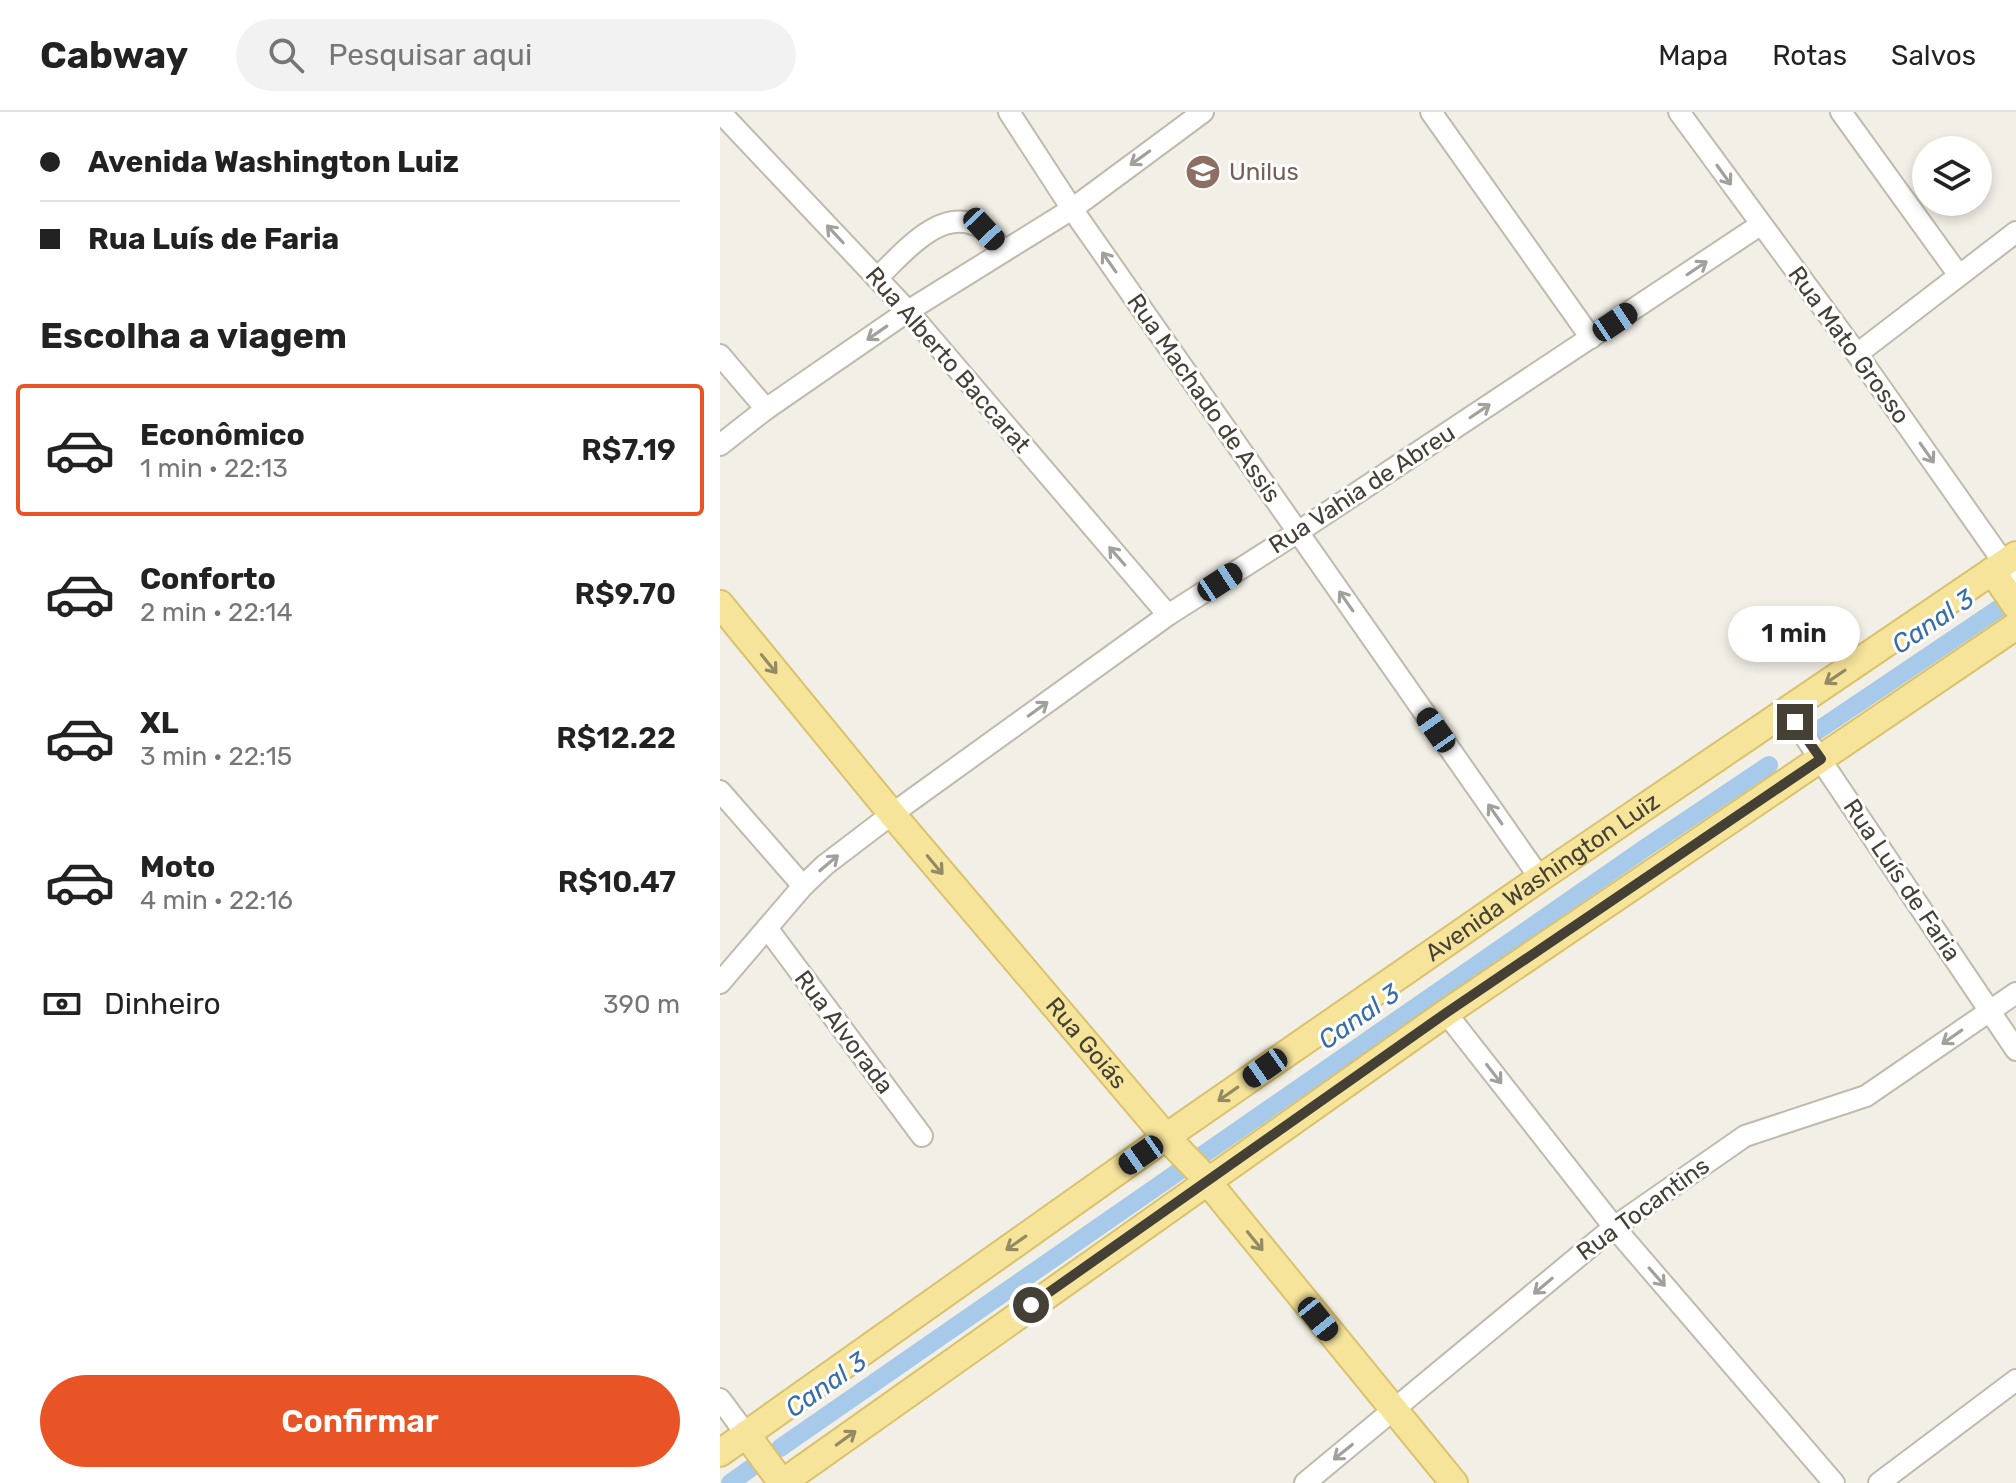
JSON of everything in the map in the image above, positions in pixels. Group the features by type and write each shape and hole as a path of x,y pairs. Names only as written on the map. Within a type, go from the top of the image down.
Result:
{"main road":[{"path":"2007,567 2016,606"},
{"name":"Avenida Washington Luiz","path":"720,1453 752,1441 1172,1144 1540,878 1787,710 2007,567"},
{"name":"Rua Goiás","path":"720,604 892,814 1172,1144 1202,1175 1454,1483"},
{"path":"752,1441 780,1480 1202,1175 2016,626"}],"street":[{"name":"Rua Alberto Baccarat","path":"720,112 908,311 1168,615"},
{"name":"Rua Machado de Assis","path":"1009,112 1072,209 1540,878"},
{"path":"720,445 766,409 908,311 1072,209 1203,112"},
{"path":"1431,112 1591,338"},
{"name":"Rua Mato Grosso","path":"1679,112 1857,354 2007,567"},
{"path":"1841,112 1958,274"},
{"path":"877,278 933,229 947,221 966,221 984,229 1004,251"},
{"name":"Rua Vahia de Abreu","path":"720,983 803,886 825,865 892,814 1168,615 1760,225"},
{"path":"1857,354 2016,232"},
{"path":"720,355 766,409"},
{"name":"Rua Luís de Faria","path":"1787,710 2016,1050"},
{"path":"720,791 803,886"},
{"name":"Rua Alvorada","path":"767,928 922,1136"},
{"name":"Rua Tocantins","path":"1305,1483 1614,1227 1745,1136 1866,1096 2016,993"},
{"path":"1446,1013 1614,1227 1834,1483"},
{"path":"1879,1483 2014,1384"},
{"path":"720,1399 752,1441"}],"waterway":[{"name":"Canal 3","path":"1814,733 2001,607"},
{"name":"Canal 3","path":"780,1448 1769,765"},
{"name":"Canal 3","path":"730,1483 751,1468"}],"place":[{"name":"Unilus","path":"1203,172"}],"route":[{"path":"1031,1305 1446,1013 1821,759 1795,722"}]}
